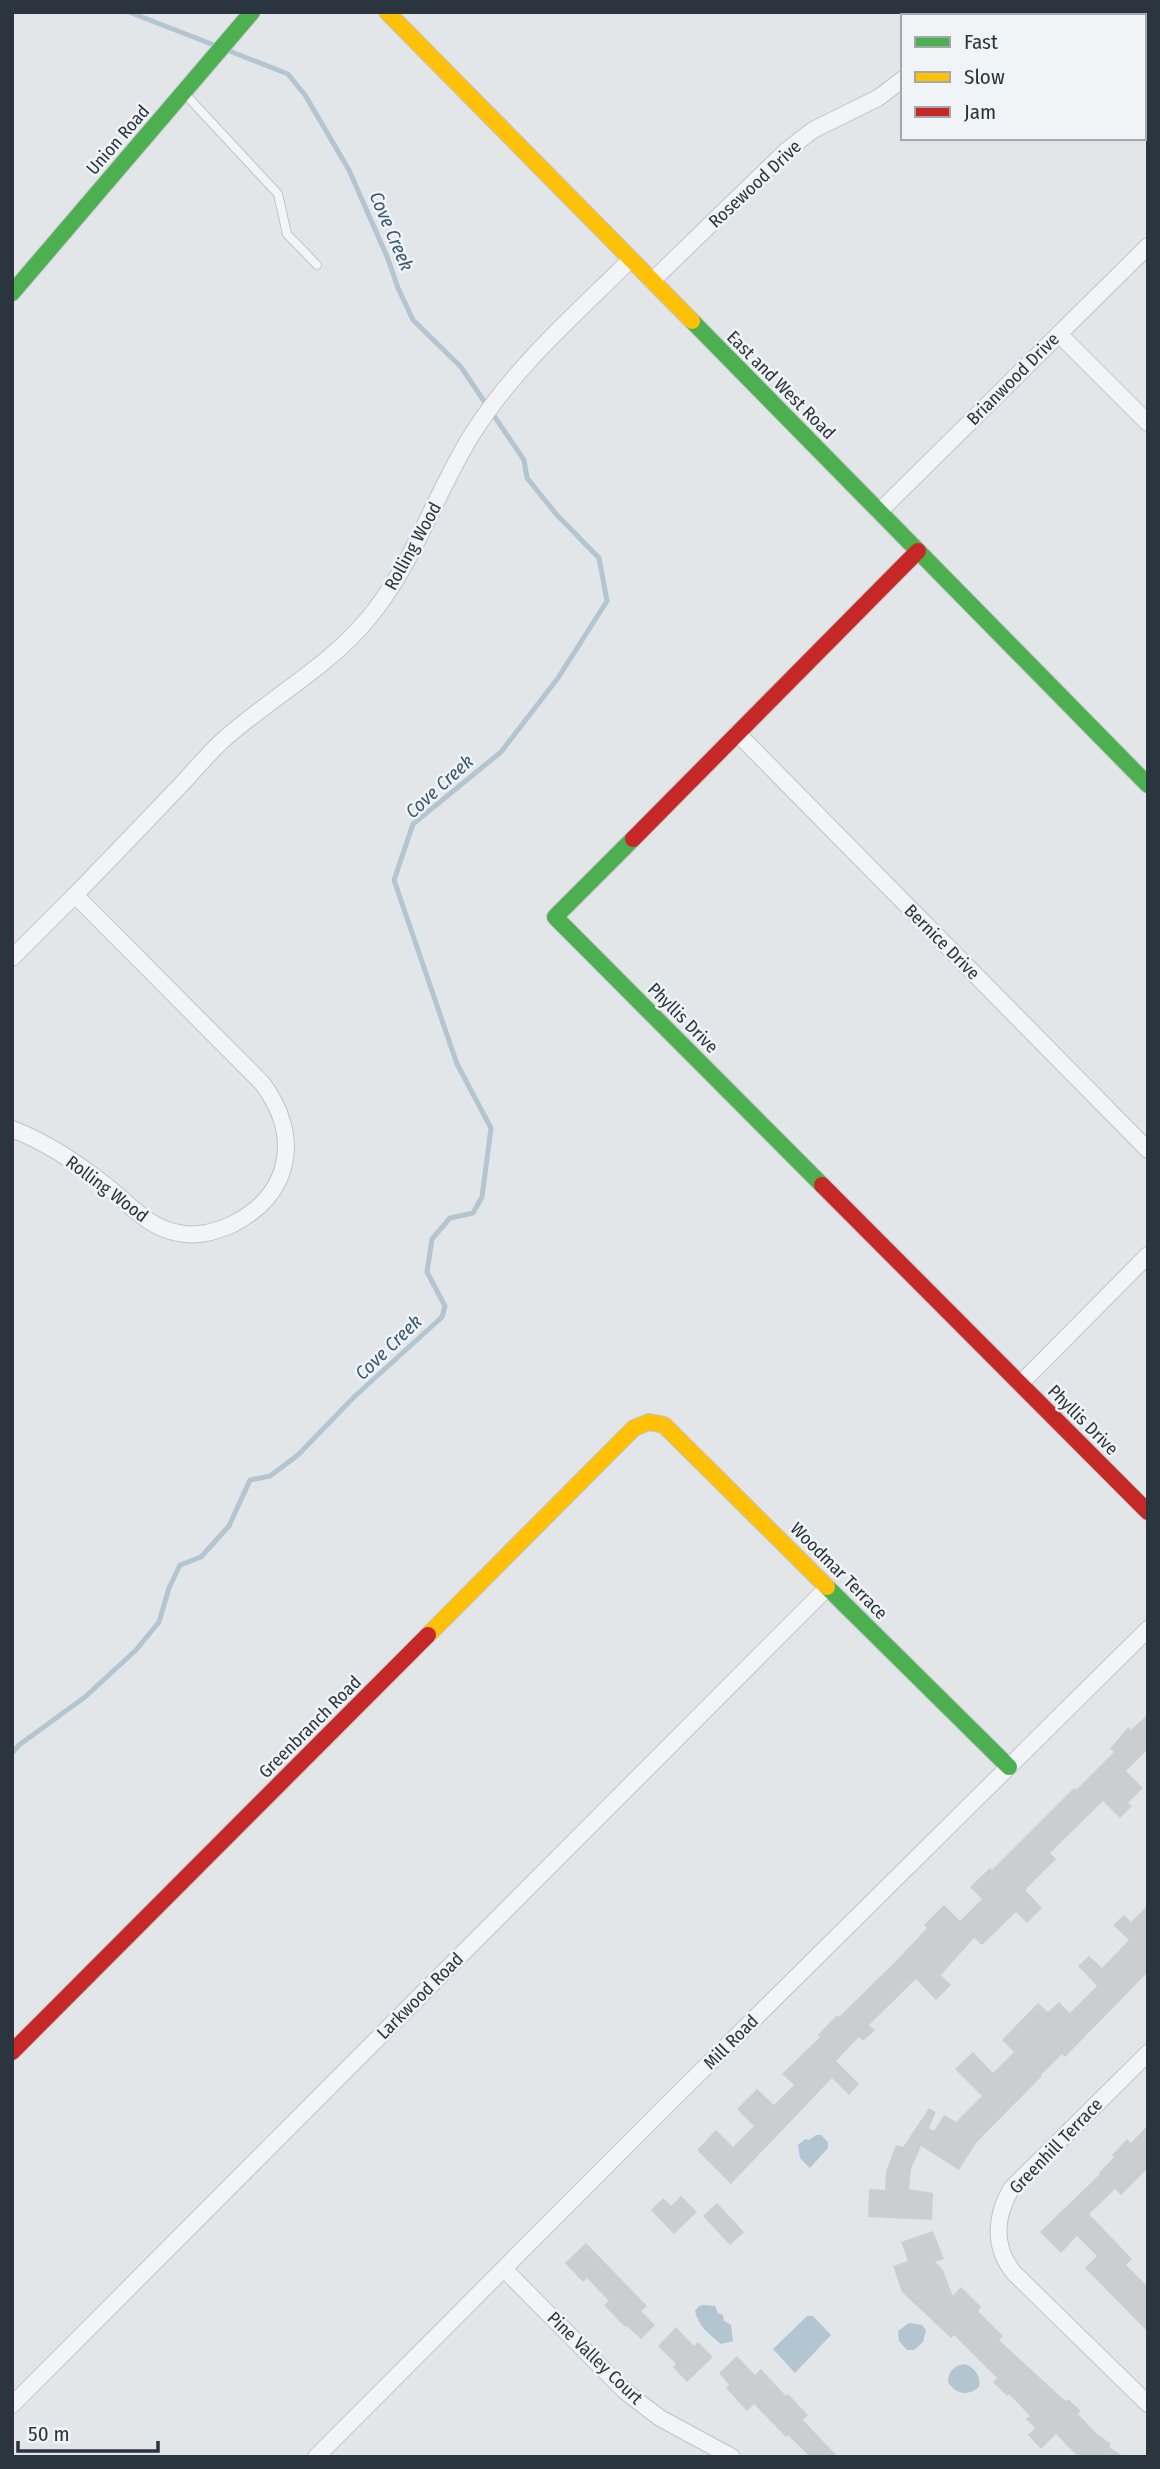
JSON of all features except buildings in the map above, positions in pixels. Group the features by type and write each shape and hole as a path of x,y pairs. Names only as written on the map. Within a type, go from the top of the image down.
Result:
{"street":[{"name":"Union Road","path":"12,293 253,12"},
{"name":"East and West Road","path":"387,12 1148,785"},
{"name":"Rosewood Drive","path":"653,281 786,151 813,130 878,98 901,81"},
{"name":"Brianwood Drive","path":"879,512 1148,246"},
{"name":"Rolling Wood","path":"12,958 223,740 324,662 366,621 408,562 470,439 494,401 515,375 631,259"},
{"path":"1059,334 1148,423"},
{"name":"Phyllis Drive","path":"918,551 555,917 1148,1512"},
{"name":"Bernice Drive","path":"737,733 1148,1150"},
{"name":"Rolling Wood","path":"12,1129 51,1147 80,1165 146,1220 180,1234 218,1230 245,1218 259,1207 272,1191 282,1172 286,1155 286,1134 282,1116 262,1083 75,895"},
{"path":"1020,1384 1148,1255"},
{"name":"Woodmar Terrace","path":"634,1428 644,1422 654,1421 664,1425 1009,1767"},
{"name":"Greenbranch Road","path":"12,2052 634,1428"},
{"name":"Larkwood Road","path":"12,2405 828,1587"},
{"name":"Mill Road","path":"316,2457 1148,1629"},
{"name":"Greenhill Terrace","path":"1148,2053 1011,2189 1003,2203 998,2236 1002,2252 1014,2273 1148,2404"},
{"name":"Pine Valley Court","path":"504,2269 626,2392 660,2418 732,2457"}],"lane":[{"path":"184,93 278,194 287,234 317,265"}],"water":[{"path":"821,2135 828,2142 828,2148 810,2168 800,2158 798,2145"},
{"path":"704,2305 715,2306 718,2313 723,2315 724,2321 731,2325 733,2341 721,2344 701,2325 695,2311"},
{"path":"807,2316 813,2316 831,2335 795,2373 773,2349"},
{"path":"909,2323 922,2325 926,2330 923,2342 914,2350 907,2350 899,2341 898,2331"},
{"path":"965,2364 972,2368 979,2379 979,2387 967,2393 955,2390 948,2382 952,2370"}],"waterway":[{"name":"Cove Creek","path":"129,12 214,45"},
{"name":"Cove Creek","path":"12,1753 85,1697 136,1650 159,1622 169,1588 180,1565 201,1557 229,1526 250,1480 270,1476 298,1455 354,1397 442,1317 445,1306 427,1272 432,1239 450,1218 473,1213 482,1197 491,1128 457,1064 394,880 413,824 501,752 558,678 607,601 599,558 557,515 527,478 524,460 461,367 413,320 349,170 305,95 288,74 227,50"}],"traffic: fast":[{"path":"12,293 252,12"},
{"path":"692,321 1148,785"},
{"path":"633,839 555,917 822,1185"},
{"path":"827,1587 1009,1767"}],"traffic: slow":[{"path":"387,12 692,321"},
{"path":"428,1635 634,1428 649,1422 664,1425 827,1587"}],"traffic: jam":[{"path":"633,839 918,551"},
{"path":"822,1185 1148,1512"},
{"path":"12,2052 428,1635"}]}
